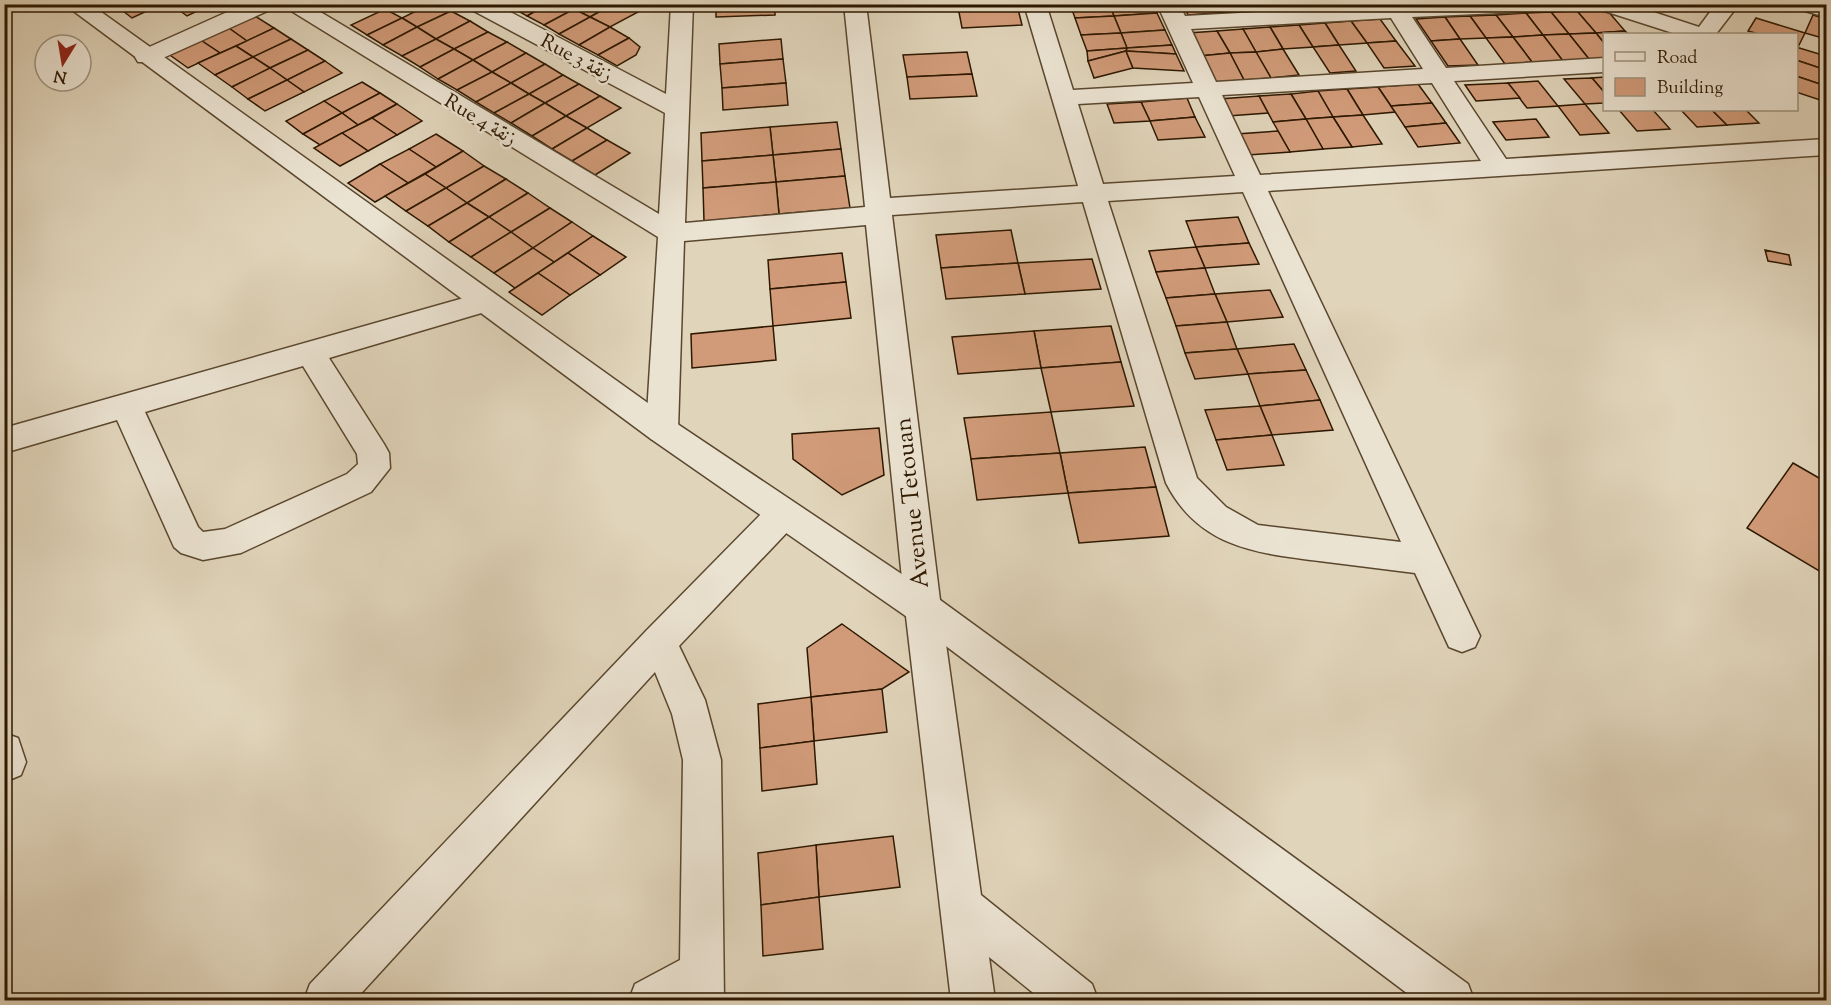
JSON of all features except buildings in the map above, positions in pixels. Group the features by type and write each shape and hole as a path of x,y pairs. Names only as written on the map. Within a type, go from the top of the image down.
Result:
{"street":[{"path":"146,57 264,4"},
{"name":"Rue 4 زنقة","path":"291,4 671,233"},
{"name":"Rue 3 زنقة","path":"477,4 677,110"},
{"name":"Avenue Tetouan","path":"855,4 923,608 973,1000"},
{"path":"1035,4 1182,483 1193,499 1222,524 1256,539 1428,560"},
{"path":"1462,636 1172,14 1398,12 1540,4"},
{"path":"1606,4 1694,33"},
{"path":"1706,33 1728,4"},
{"path":"1806,4 1827,11"},
{"path":"75,5 662,430 923,608 1452,1000"},
{"path":"662,430 677,110 676,7"},
{"path":"1398,12 1498,167"},
{"path":"1064,98 1603,65"},
{"path":"671,233 878,211 1092,192 1827,147"},
{"path":"4,441 484,302"},
{"path":"126,405 186,537 193,543 203,546 229,543 359,483 374,468 373,453 310,352"},
{"path":"326,1000 658,643 783,514"},
{"path":"651,1000 682,981 703,988 702,760 697,728 687,697 658,643"},
{"path":"961,906 1076,1000"}]}
